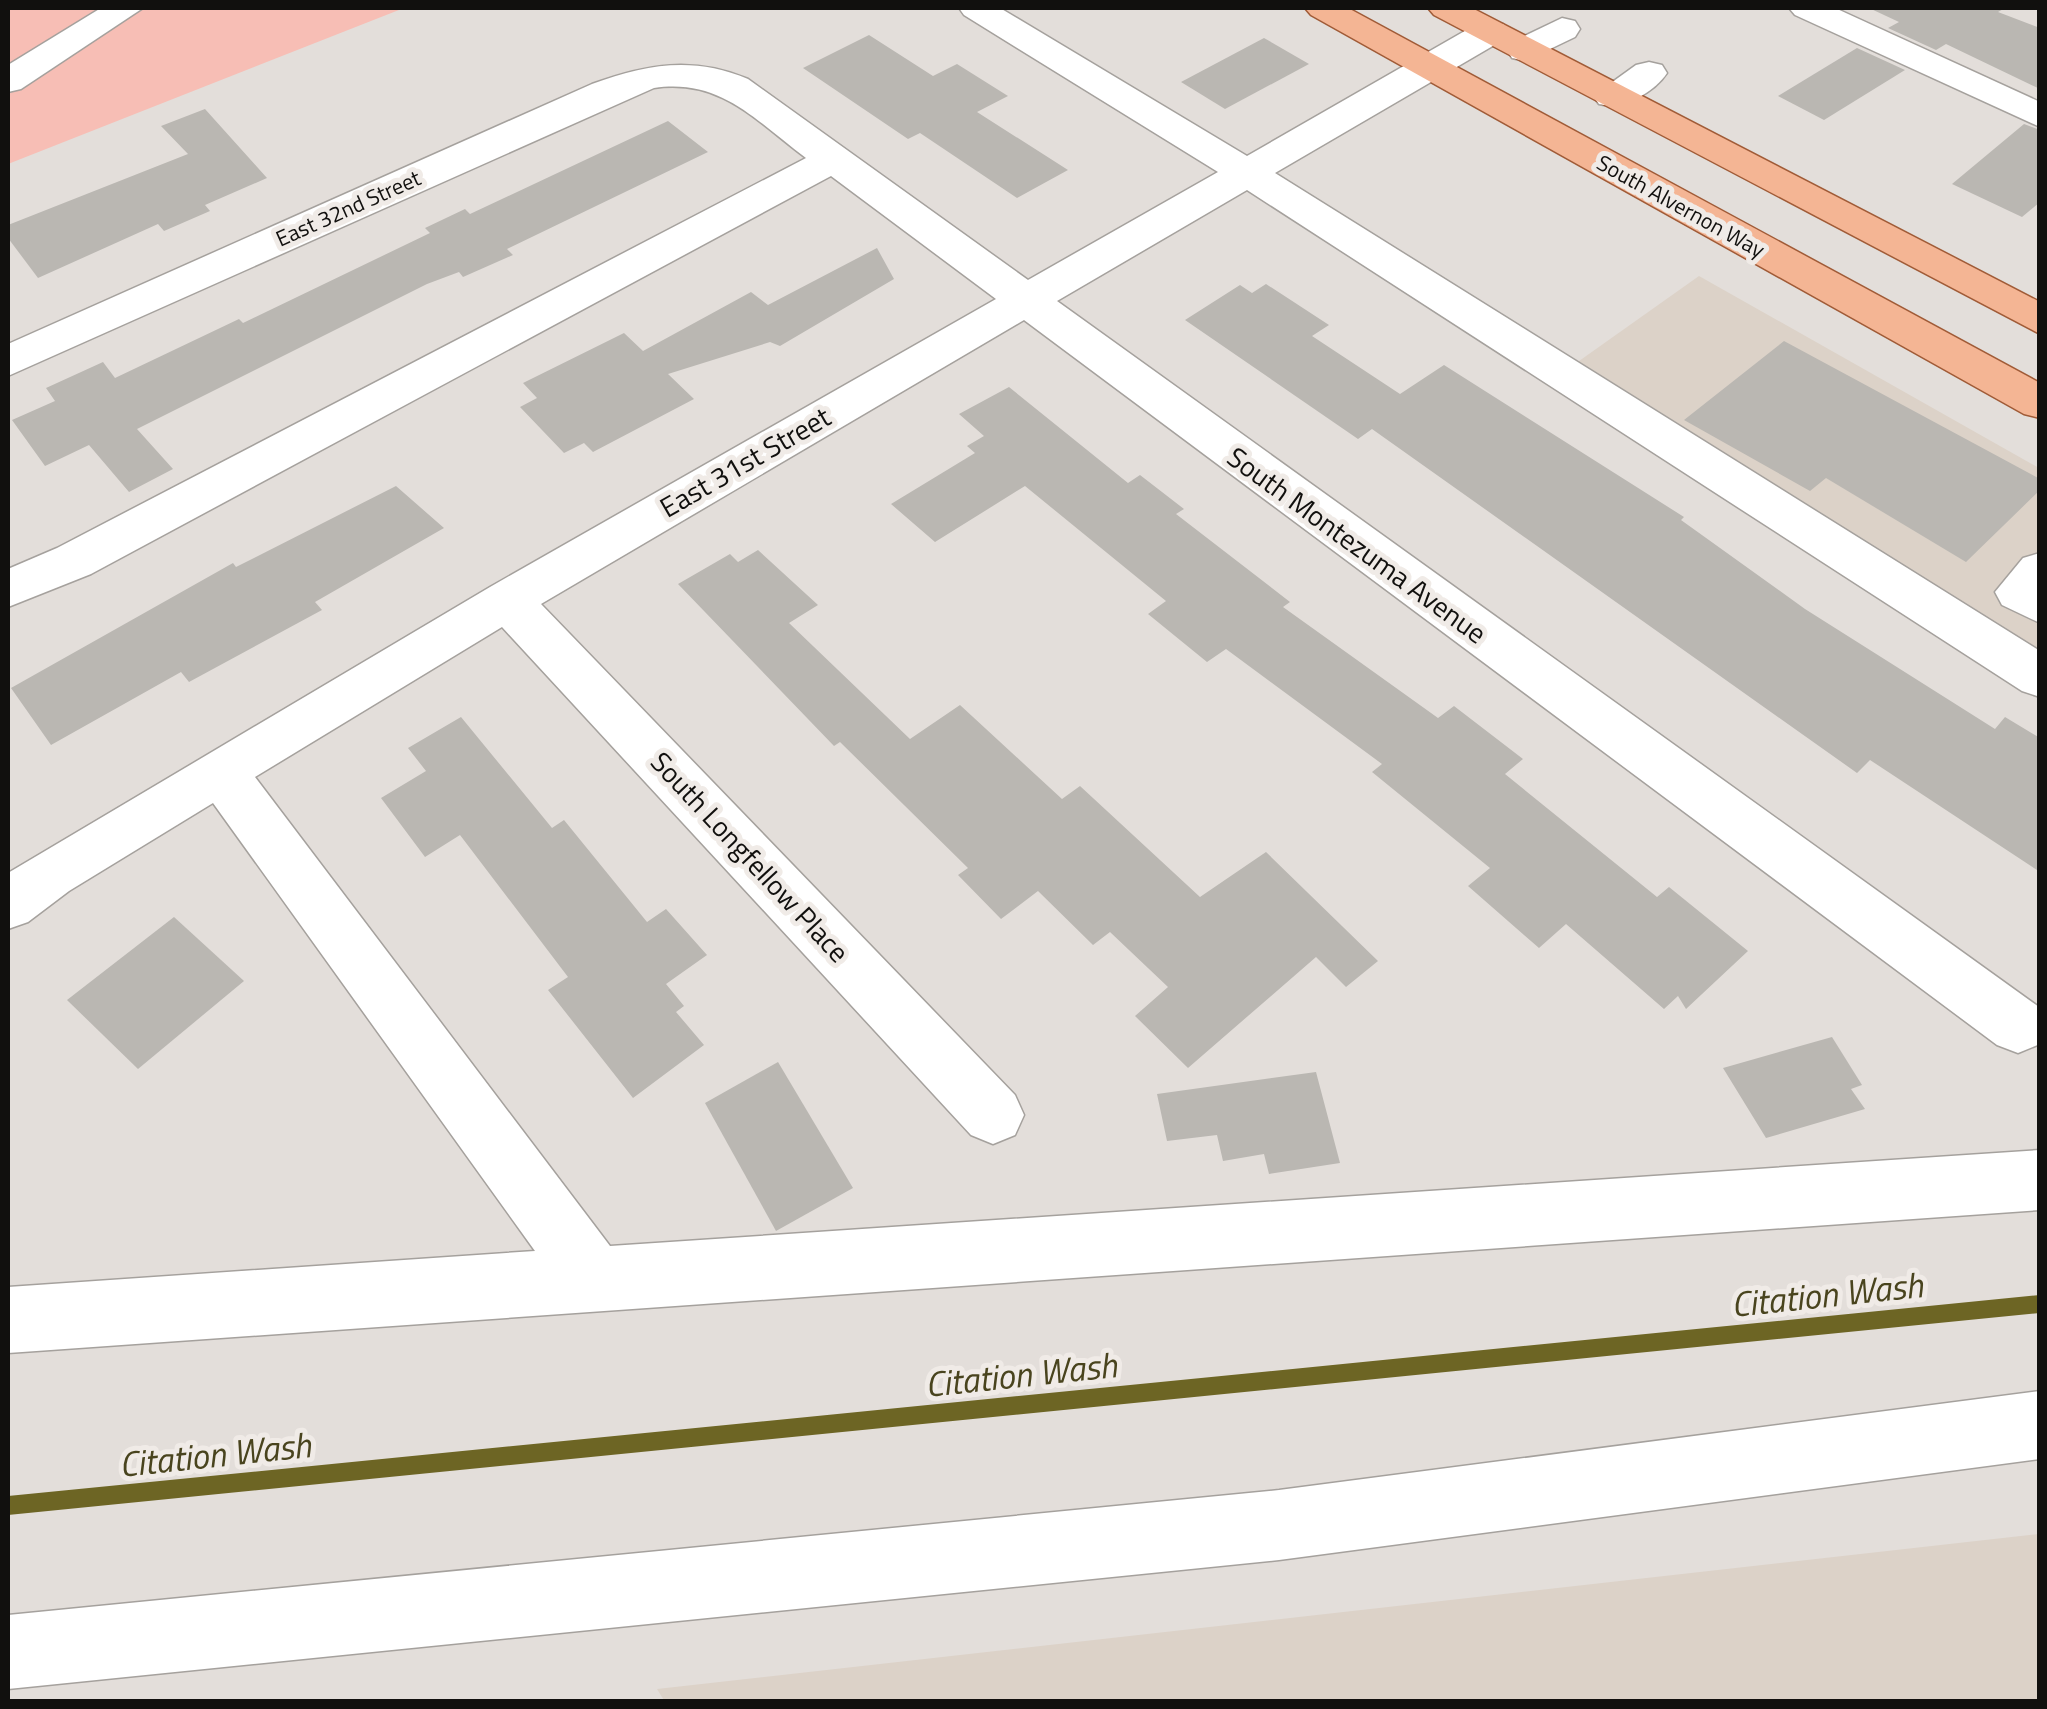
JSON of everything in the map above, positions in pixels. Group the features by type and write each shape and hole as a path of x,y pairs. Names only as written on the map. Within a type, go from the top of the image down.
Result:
{"main road":[{"name":"South Alvernon Way","path":"1322,8 2040,402"},
{"path":"1446,8 1505,30 1612,96 2040,320"}],"street":[{"path":"8,81 125,8"},
{"path":"976,8 1246,172 2040,678"},
{"path":"1807,8 2040,116"},
{"name":"East 31st Street","path":"8,905 49,874 506,600 1428,66 1505,30 1562,29"},
{"name":"South Montezuma Avenue","path":"690,67 735,87 1022,301 2018,1026"},
{"name":"East 32nd Street","path":"8,361 605,92 690,67"},
{"path":"1612,96 1649,72"},
{"path":"8,589 74,561 830,160"},
{"path":"2040,571 2019,592 2040,605"},
{"name":"South Longfellow Place","path":"506,600 993,1115"},
{"path":"220,772 596,1281"},
{"path":"8,1320 2040,1180"},
{"path":"8,1652 1279,1525 2040,1425"}],"shaded area":[{"path":"8,8 404,8 8,164"},
{"path":"1699,276 2039,468 2039,654 1572,366"},
{"path":"2039,1534 2039,1701 665,1702 657,1689"}],"building":[{"path":"1869,8 2005,8 1998,12 2040,28 2040,89 1946,44 1936,50 1888,28 1899,22"},
{"path":"869,35 933,76 957,64 1008,96 977,112 1068,170 1017,198 920,133 908,139 803,68"},
{"path":"1264,38 1309,64 1225,109 1181,82"},
{"path":"1857,48 1905,70 1824,120 1778,96"},
{"path":"205,109 267,178 205,205 210,211 164,231 158,224 38,278 8,238 8,225 188,154 161,126"},
{"path":"668,121 708,152 507,249 513,255 463,277 459,272 427,284 137,429 173,469 129,492 89,445 45,466 12,420 55,401 46,388 103,362 115,378 239,319 243,323 430,233 425,228 465,209 470,214"},
{"path":"2024,124 2040,130 2040,202 2022,217 1952,184"},
{"path":"877,248 894,279 780,346 770,342 668,374 694,399 593,452 584,443 564,453 520,407 537,398 523,383 624,333 643,351 751,292 768,305"},
{"path":"1266,284 1329,325 1312,336 1400,394 1444,365 1684,517 1681,520 1805,609 1995,729 2005,717 2040,738 2040,872 1870,760 1857,773 1372,429 1358,439 1185,320 1240,285 1252,293"},
{"path":"1784,341 2040,479 2040,490 1966,562 1826,478 1810,491 1684,420"},
{"path":"1009,387 1128,483 1140,475 1184,509 1176,514 1290,602 1283,607 1438,718 1454,706 1523,759 1505,774 1657,897 1669,887 1748,951 1686,1009 1678,996 1664,1009 1566,924 1539,948 1468,886 1490,868 1372,772 1382,764 1226,649 1207,662 1148,614 1166,601 1025,486 935,542 891,504 975,453 967,446 984,436 959,414"},
{"path":"396,486 444,528 315,602 322,610 189,682 181,672 51,745 11,688 233,563 236,567"},
{"path":"758,550 818,605 789,623 910,739 960,705 1062,799 1080,786 1200,897 1266,852 1378,961 1346,987 1316,957 1188,1068 1135,1016 1168,987 1110,932 1093,945 1038,891 1001,919 958,875 968,868 840,742 834,746 678,584 730,554 738,562"},
{"path":"461,717 552,828 564,820 647,922 666,909 707,955 666,984 684,1006 676,1012 704,1045 633,1098 548,990 568,977 460,835 425,857 381,798 426,771 408,748"},
{"path":"174,917 244,981 138,1069 67,1000"},
{"path":"1832,1037 1862,1085 1851,1089 1865,1109 1766,1138 1723,1068"},
{"path":"778,1062 853,1188 776,1231 705,1103"},
{"path":"1316,1072 1340,1163 1269,1174 1264,1154 1223,1161 1217,1135 1167,1141 1157,1094"}],"waterway":[{"name":"Citation Wash","path":"8,1506 2040,1304"}]}
